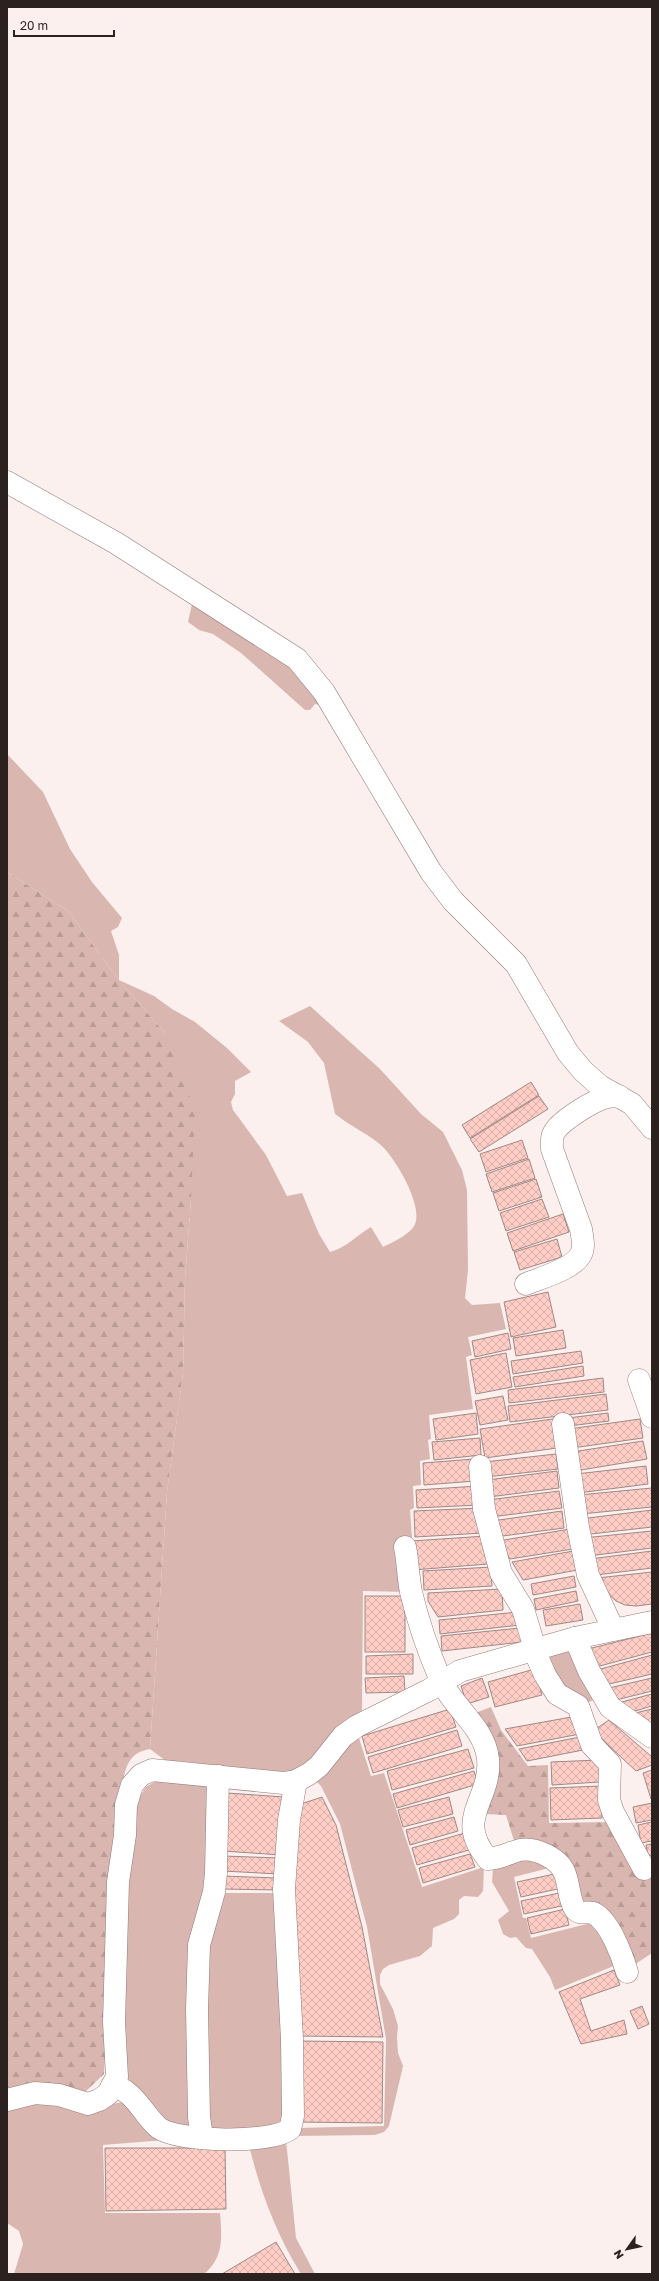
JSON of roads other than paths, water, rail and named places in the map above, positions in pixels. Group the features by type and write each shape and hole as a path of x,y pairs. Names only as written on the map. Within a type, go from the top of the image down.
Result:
{"street":[{"path":"7,482 116,543 297,659 324,692 440,884 471,921 516,964 568,1053 583,1071 600,1086 632,1104 652,1128"},
{"path":"526,1284 568,1266 581,1254 583,1243 581,1229 552,1148 552,1138 555,1131 569,1118 596,1102 606,1097 619,1096"},
{"path":"639,1380 652,1417"},
{"path":"563,1424 578,1527 588,1575 613,1629"},
{"path":"480,1466 484,1508 501,1573 523,1609 541,1666 555,1690 563,1699 578,1706 592,1745 610,1764 609,1800 613,1812 644,1869"},
{"path":"405,1547 416,1608 441,1681 472,1724 488,1759 486,1782 475,1811 473,1822 474,1838 488,1859 521,1850 532,1850 554,1858 562,1865 566,1875 572,1903 576,1910 581,1913 593,1913 601,1918 619,1948 627,1972"},
{"path":"7,2100 41,2094 59,2095 88,2104 104,2097 117,2077 114,2022 118,1882 125,1835 126,1805 132,1785 141,1775 152,1770 283,1783 296,1781 319,1766 347,1733 373,1716 430,1690 441,1681 472,1667 575,1638 652,1622"},
{"path":"575,1638 589,1671 610,1707 652,1737"},
{"path":"202,2137 199,2117 197,2009 199,1945 214,1892 219,1795 218,1776"},
{"path":"112,2086 127,2092 148,2117 168,2133 202,2137 251,2139 285,2133 292,2125 292,2039 284,1889 289,1820 296,1781"}]}
